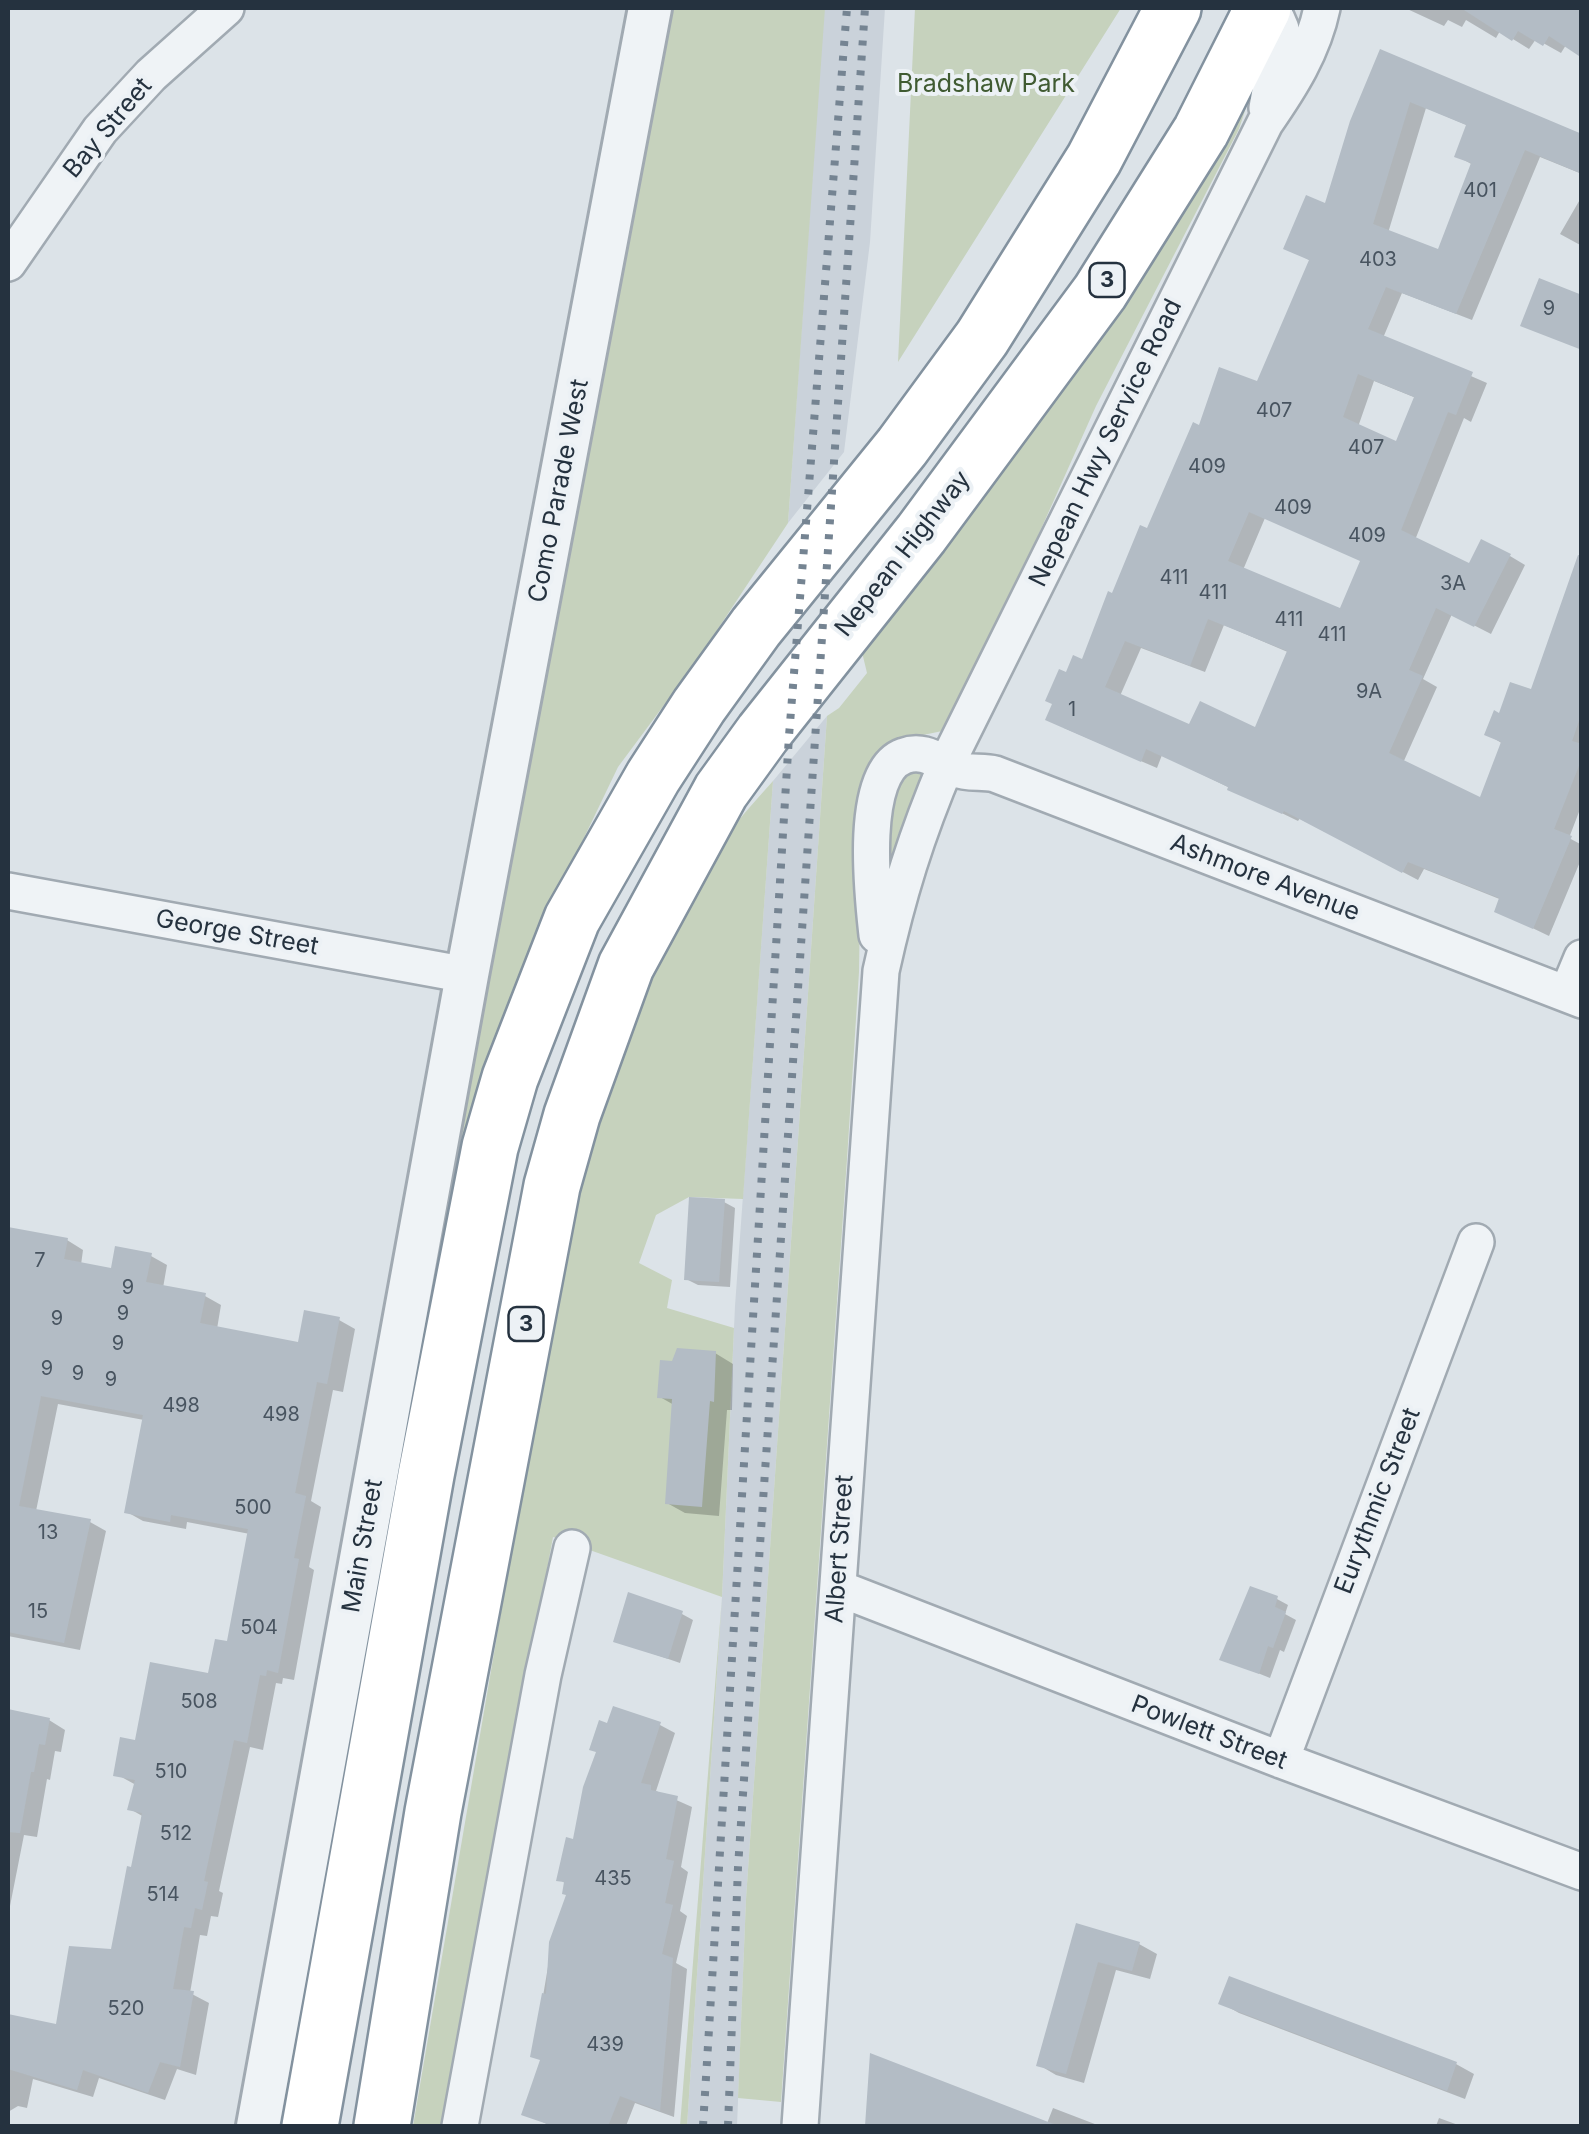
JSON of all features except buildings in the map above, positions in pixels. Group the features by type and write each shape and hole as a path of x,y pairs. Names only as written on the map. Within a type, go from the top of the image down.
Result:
{"highway":[{"name":"Main Street","path":"287,2123 409,1570 470,1241 510,1078 572,918 674,743 756,627 902,447 982,338 1094,159 1173,8"},
{"name":"Nepean Highway","path":"477,1581 552,1186 572,1115 626,966 721,791 762,733 921,534 1100,292 1201,130 1263,8"},
{"path":"409,1570 477,1581"},
{"name":"3","path":"382,2126 477,1581"}],"street":[{"name":"Bay Street","path":"8,263 100,130 151,75 226,8"},
{"name":"Como Parade West","path":"467,974 650,8"},
{"name":"Nepean Hwy Service Road","path":"1264,123 1281,29 1272,8"},
{"name":"Nepean Hwy Service Road","path":"946,764 1264,123 1288,90 1316,36 1322,8"},
{"name":"Albert Street","path":"800,2126 880,971 872,830 880,789 890,768 902,757 930,756 946,764 908,858 880,971"},
{"name":"Ashmore Avenue","path":"946,764 961,771 995,774 1574,997"},
{"name":"George Street","path":"8,890 467,974"},
{"path":"1574,997 1582,958"},
{"name":"Main Street","path":"287,2123 467,974"},
{"name":"Eurythmic Street","path":"1281,1760 1476,1242"},
{"path":"460,2126 543,1675 572,1548"},
{"name":"Powlett Street","path":"838,1588 1582,1872"}],"shaded area":[{"path":"824,8 885,8 870,242 844,452 788,523"},
{"path":"827,716 746,1899 737,2126 687,2126 722,1597 735,1306 773,781"}],"green space":[{"path":"670,8 825,8 788,523 696,662 618,767 533,944 496,1035 480,1083 471,1143 459,1140 536,690"},
{"name":"Bradshaw Park","path":"915,8 1121,8 898,362"},
{"path":"1257,74 1239,129 1096,406 965,699 947,730 904,739 860,907 847,1159 781,2102 738,2098 746,1899 827,716 839,708 867,673 861,648"},
{"path":"925,766 925,780 898,835 889,873 883,826 900,776"},
{"path":"773,781 743,1199 689,1197 656,1215 639,1263 672,1280 667,1308 734,1328 722,1597 553,1537 445,2126 413,2126 560,1268 589,1156 624,1042 670,933 728,834"},
{"path":"722,1597 687,2126 680,2126"}],"railway":[{"path":"703,2126 789,736 847,8"},
{"path":"728,2126 738,1867 865,8"}]}
